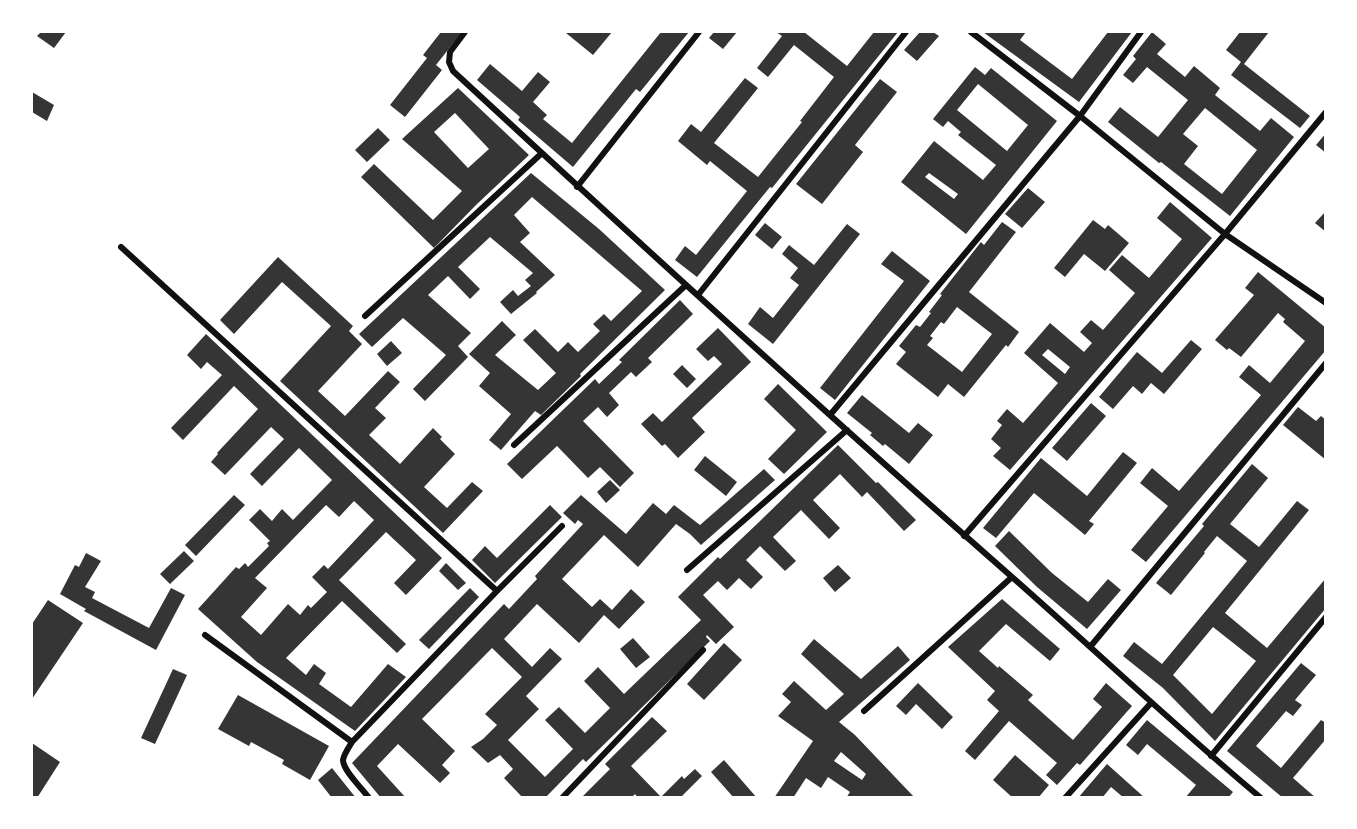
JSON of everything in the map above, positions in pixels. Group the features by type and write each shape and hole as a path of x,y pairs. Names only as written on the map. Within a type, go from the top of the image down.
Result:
{"street":[{"path":"465,32 450,52 449,62 453,71 577,187 964,536 1261,798"},
{"path":"577,187 699,32"},
{"path":"698,296 906,32"},
{"path":"971,32 1080,116 1225,234 1326,303"},
{"path":"830,415 1080,116 1141,32"},
{"path":"964,536 1225,234 1326,112"},
{"path":"365,316 542,153"},
{"path":"121,247 497,591"},
{"path":"514,445 686,285"},
{"path":"1090,647 1326,363"},
{"path":"687,570 847,430"},
{"path":"369,798 346,770 343,761 352,742 562,526"},
{"path":"864,711 1012,577"},
{"path":"1211,756 1326,617"},
{"path":"205,635 352,742"},
{"path":"562,798 704,650"},
{"path":"1065,798 1151,703"}],"building":[{"path":"41,32 66,32 54,48 37,36"},
{"path":"441,32 462,32 436,65 442,70 405,117 390,105 427,58 423,55"},
{"path":"567,32 612,32 593,55"},
{"path":"661,32 689,32 640,92 636,89 573,167 518,120 520,117 477,80 490,64 522,91 538,72 550,82 533,102 547,115 543,119 572,143"},
{"path":"714,32 737,32 723,49 709,38"},
{"path":"776,32 804,32 847,66 874,32 898,32 697,277 675,260 685,246 696,255 747,191 710,161 707,165 678,141 691,124 701,132 745,78 758,88 714,143 758,177 834,77 794,45 768,77 757,68 782,36"},
{"path":"920,32 933,32 939,36 917,61 904,50"},
{"path":"983,32 1026,32 1020,40 1072,79 1108,32 1132,32 1079,102"},
{"path":"1152,32 1166,44 1157,54 1185,77 1194,66 1220,88 1215,95 1260,131 1271,118 1294,137 1230,216 1108,122 1120,107 1158,137 1188,100 1147,67 1133,83 1123,75 1136,59 1133,56","holes":["1205,108 1257,150 1222,194 1184,164 1198,146 1183,134"]},
{"path":"1240,32 1269,32 1244,64 1310,116 1300,128 1231,75 1241,62 1226,50"},
{"path":"975,67 985,75 991,68 1057,121 966,234 901,182 934,141 983,180 996,165 958,135 961,132 948,121 943,127 933,119","holes":["978,84 1028,125 1007,151 957,110","929,173 958,194 954,199 925,177"]},
{"path":"880,79 897,92 855,145 863,152 822,204 796,184"},
{"path":"458,88 529,155 434,248 361,177 374,164 433,220 462,191 402,139","holes":["455,113 489,149 468,168 434,132"]},
{"path":"32,92 54,105 47,121 32,112"},
{"path":"378,128 390,140 367,162 355,150"},
{"path":"1326,133 1326,153 1316,145"},
{"path":"531,173 599,229 665,290 541,415 535,411 501,450 489,440 511,414 479,386 490,373 469,354 502,321 516,335 495,355 538,390 556,373 523,340 535,329 558,352 568,342 578,352 600,331 593,324 604,314 611,321 642,291 532,197 514,215 530,233 520,242 555,275 511,314 500,302 513,290 518,296 531,286 525,280 533,273 490,237 458,267 480,289 470,299 448,276 428,295 471,333 458,346 468,357 425,401 413,389 446,355 403,318 372,347 359,334"},
{"path":"1028,188 1045,202 1022,228 1005,214"},
{"path":"1170,202 1212,238 1010,470 993,456 1001,448 991,439 1002,425 997,421 1007,409 1023,423 1058,383 1024,353 1050,323 1084,352 1092,343 1080,332 1091,320 1103,330 1135,293 1109,270 1122,255 1149,278 1182,239 1157,218","holes":["1048,349 1070,367 1065,374 1042,355"]},
{"path":"1326,211 1326,232 1315,223"},
{"path":"1093,220 1105,229 1108,225 1129,243 1105,271 1084,254 1065,277 1054,268"},
{"path":"1002,222 1016,232 969,292 1019,332 964,397 948,384 938,397 896,364 906,352 899,346 916,325 920,327 942,295 940,294 981,242 984,245","holes":["957,307 992,334 962,372 927,345 933,338 930,336 941,322 944,324"]},
{"path":"765,223 782,237 772,249 755,235"},
{"path":"847,224 860,234 773,344 748,324 760,307 773,318 799,285 790,278 798,268 782,254 789,245 814,265"},
{"path":"892,251 930,281 835,400 820,388 904,281 881,264"},
{"path":"278,257 353,326 349,331 362,344 318,391 345,416 388,371 400,382 375,408 386,418 369,435 400,464 433,428 455,454 424,487 447,508 472,482 483,491 443,533 280,381 331,326 282,282 234,334 220,320"},
{"path":"1258,272 1326,328 1326,350 1146,562 1131,550 1168,506 1140,483 1152,468 1179,491 1261,395 1239,377 1249,365 1270,383 1305,341 1283,322 1285,319 1278,313 1241,357 1229,348 1227,350 1215,340 1254,295 1245,288"},
{"path":"680,300 693,314 648,358 652,362 636,377 631,372 609,393 619,405 607,417 598,407 583,421 634,473 620,487 600,467 588,478 557,446 522,479 507,464 595,379 599,384 622,362 619,360"},
{"path":"718,328 751,362 692,418 705,432 678,458 665,444 662,446 641,424 653,413 662,422 722,364 714,356 708,361 696,349"},
{"path":"206,334 442,558 406,595 394,583 416,560 386,532 339,580 406,644 397,653 342,601 286,658 306,675 314,664 326,673 319,684 351,707 388,664 406,677 355,731 257,662 198,609 236,567 239,569 245,563 248,567 269,546 267,543 270,541 249,520 260,509 272,521 282,509 293,520 332,480 299,448 262,486 250,474 284,439 271,427 225,475 211,462 258,409 234,386 183,440 171,428 222,375 207,362 201,369 187,355","holes":["354,501 374,520 328,569 324,565 312,577 327,592 311,608 308,605 300,615 288,604 261,635 241,617 267,588 255,578 326,505 339,517"]},
{"path":"1191,340 1202,349 1164,394 1151,383 1142,394 1133,386 1113,409 1099,397 1137,352 1162,373"},
{"path":"391,341 402,353 387,366 377,354"},
{"path":"682,365 696,379 687,388 673,374"},
{"path":"778,384 827,432 784,474 768,459 796,430 764,399"},
{"path":"862,395 909,433 918,423 933,435 909,464 885,444 883,446 870,435 872,433 847,413"},
{"path":"1091,403 1106,416 1067,461 1052,448"},
{"path":"1298,407 1316,421 1321,416 1326,420 1326,460 1283,425"},
{"path":"838,445 916,520 904,531 867,492 862,497 840,474 813,500 840,528 829,539 801,510 773,537 796,561 785,571 760,546 746,560 763,577 751,589 739,578 727,590 718,581 703,595 734,627 716,644 707,635 710,641 586,762 583,759 545,798 523,798 504,778 513,769 500,755 488,763 471,747 497,725 485,714 522,677 492,648 422,719 455,751 442,765 450,773 440,783 398,744 377,766 406,798 381,798 352,763 504,604 509,609 537,579 535,576 583,524 578,520 575,524 563,513 581,495 626,534 653,503 666,514 674,505 700,525 764,469 775,480 701,545 676,524 638,567 604,535 562,579 592,607 600,599 612,610 631,589 645,602 619,629 604,615 579,643 537,604 504,639 532,667 550,648 562,659 526,696 539,709 508,740 545,777 573,749 545,720 559,707 585,733 610,708 584,681 598,667 624,694 701,620 678,597"},
{"path":"1123,452 1137,463 1089,521 1094,524 1085,535 1034,493 996,538 983,528 1041,458 1087,496"},
{"path":"705,456 737,482 726,496 694,470"},
{"path":"1252,464 1268,478 1230,524 1259,547 1297,501 1309,510 1225,613 1267,648 1326,578 1326,608 1215,741 1163,688 1123,656 1134,642 1162,664 1247,561 1217,536 1171,595 1156,583 1204,526 1202,524","holes":["1213,627 1256,661 1212,714 1173,675"]},
{"path":"610,480 620,490 606,503 597,492"},
{"path":"234,495 245,505 196,556 185,545"},
{"path":"550,505 562,517 495,583 472,560 485,546 497,558"},
{"path":"1009,531 1052,573 1088,602 1108,579 1121,590 1087,629 1037,587 995,546"},
{"path":"184,551 194,561 170,584 160,574"},
{"path":"86,553 101,561 85,587 95,592 92,598 149,628 171,588 185,595 156,650 84,611 86,609 60,594 75,565 79,567"},
{"path":"446,563 466,583 458,590 439,571"},
{"path":"838,565 851,578 835,592 823,578"},
{"path":"470,588 479,597 429,649 419,640"},
{"path":"1002,599 1060,649 1050,661 1006,624 979,651 1033,695 1028,700 1073,740 1102,707 1093,699 1106,683 1132,706 1080,765 1077,763 1057,785 1046,775 1057,763 1009,721 975,760 965,751 999,711 987,700 995,691 948,647"},
{"path":"48,600 83,623 32,699 32,624"},
{"path":"633,638 650,657 636,668 620,649"},
{"path":"814,639 861,679 898,646 910,660 839,722 855,735 915,798 846,798 850,792 828,777 821,788 806,778 793,798 774,798 813,741 778,716 791,702 782,694 794,681 826,710 844,694 801,654","holes":["841,752 866,774 862,780 834,761"]},
{"path":"724,643 742,660 704,700 687,684"},
{"path":"1301,663 1316,675 1295,700 1302,705 1293,716 1286,711 1256,746 1281,768 1321,720 1326,723 1326,739 1293,778 1316,798 1283,798 1227,751"},
{"path":"173,669 187,675 155,744 141,738"},
{"path":"918,683 953,717 942,729 916,704 906,715 896,706"},
{"path":"238,695 329,746 310,780 282,764 284,760 251,742 249,746 218,729"},
{"path":"652,717 667,731 631,766 661,797 682,776 684,779 695,769 702,776 680,798 638,798 635,794 631,798 581,798 610,769 605,764"},
{"path":"1147,720 1233,792 1228,798 1185,798 1196,785 1147,744 1138,755 1126,745"},
{"path":"32,743 60,762 37,798 32,796"},
{"path":"1015,755 1049,785 1038,798 1013,798 993,780"},
{"path":"724,760 757,798 734,798 711,772"},
{"path":"1107,764 1145,798 1124,798 1111,787 1102,798 1078,798"},
{"path":"332,768 356,798 332,798 318,780"}]}
